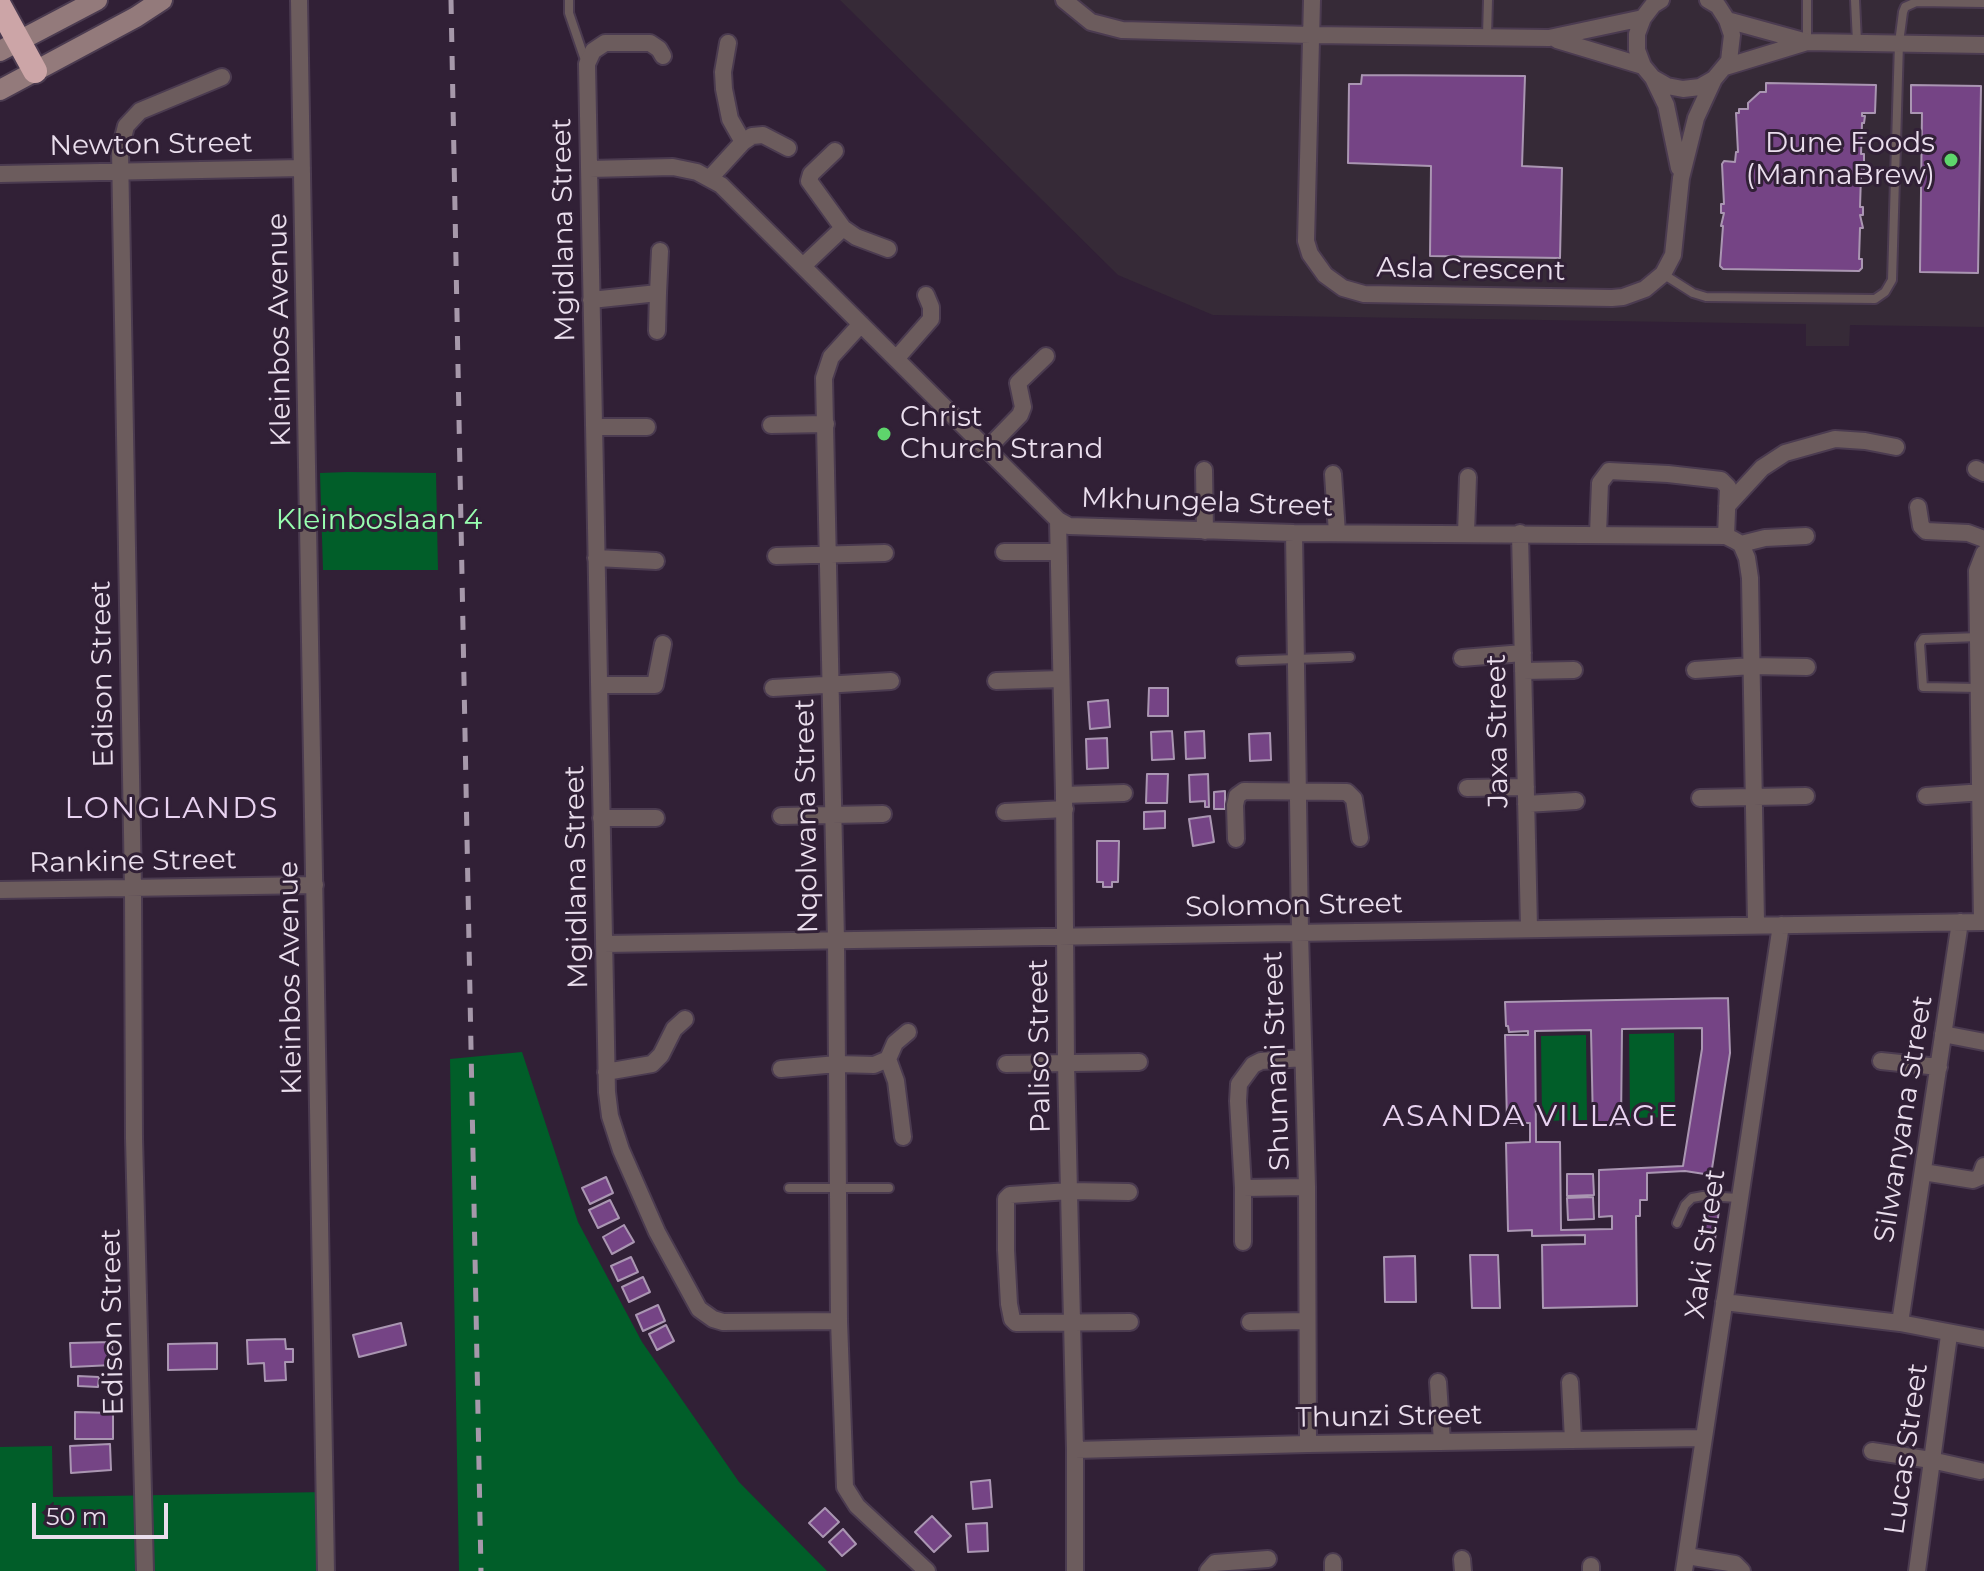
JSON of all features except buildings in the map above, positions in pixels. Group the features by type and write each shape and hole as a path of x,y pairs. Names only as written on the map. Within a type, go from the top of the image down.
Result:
{"highway":[{"path":"0,7 9,46 35,71"}],"main road":[{"path":"9,46 97,0"},
{"path":"0,90 162,0"}],"street":[{"name":"Kleinbos Avenue","path":"299,0 326,1571"},
{"path":"1064,0 1084,18 1111,29 1549,38 1648,72 1667,86 1683,89 1700,87 1720,73 1805,42 1984,45"},
{"name":"Asla Crescent","path":"1312,0 1305,228 1310,254 1334,282 1364,294 1612,298 1645,289 1663,274"},
{"path":"1549,38 1653,6"},
{"path":"1653,6 1637,34 1637,43 1666,105 1681,178"},
{"path":"1717,6 1805,42"},
{"path":"1663,274 1676,244 1681,178 1696,118 1731,52 1732,35 1717,6"},
{"path":"587,64 593,51 605,43 650,43 663,56"},
{"path":"728,43 723,72 724,89 733,125 743,142"},
{"name":"Mgidlana Street","path":"587,64 606,1072 610,1116 621,1150 657,1232 699,1309 723,1322 839,1321"},
{"name":"Edison Street","path":"145,1571 134,1138 133,889 119,172 122,137 126,126 140,111 222,77"},
{"path":"710,178 752,136 763,135 788,148"},
{"path":"835,151 811,174 809,181 843,228 856,237 888,249"},
{"name":"Mkhungela Street","path":"589,169 673,167 710,178 731,194 1058,520 1069,526 1294,533 1598,534 1733,540 1806,536"},
{"name":"Newton Street","path":"0,174 302,168"},
{"path":"803,266 843,228"},
{"path":"657,331 660,251"},
{"path":"591,300 658,293"},
{"path":"896,359 931,319 931,307 926,295"},
{"name":"Nqolwana Street","path":"839,1321 836,940 824,378 828,362 861,324"},
{"path":"987,449 1020,415 1023,407 1018,383 1046,356"},
{"path":"771,425 826,424"},
{"path":"594,427 647,427"},
{"path":"1727,506 1762,468 1785,453 1835,439 1896,447"},
{"path":"1204,470 1205,531"},
{"path":"1598,534 1600,483 1609,471 1721,480 1728,487 1727,506 1733,540 1747,558 1750,578 1756,923"},
{"path":"1333,474 1337,533"},
{"path":"1466,533 1468,477"},
{"path":"1918,507 1921,526 1926,531 1968,533 1984,539"},
{"name":"Paliso Street","path":"1058,520 1075,1571"},
{"name":"Shumani Street","path":"1294,533 1307,1187 1308,1444"},
{"name":"Jaxa Street","path":"1520,533 1529,928"},
{"path":"1004,552 1058,552"},
{"path":"776,556 885,553"},
{"path":"1983,922 1981,638 1977,571 1984,553"},
{"path":"596,558 656,561"},
{"path":"599,685 655,685 663,644"},
{"path":"1462,658 1523,653"},
{"path":"1695,670 1751,666 1807,667"},
{"path":"1523,671 1574,670"},
{"path":"996,681 1061,679"},
{"path":"773,688 891,681"},
{"path":"1467,788 1576,801"},
{"path":"1236,839 1235,805 1240,793 1343,790 1351,794 1356,806 1360,838"},
{"path":"1926,796 1982,792"},
{"path":"1005,812 1124,793"},
{"path":"1700,798 1806,796"},
{"path":"781,816 883,814"},
{"path":"601,818 656,818"},
{"name":"Rankine Street","path":"0,890 315,885"},
{"name":"Silwanyana Street","path":"1900,1323 1960,922"},
{"name":"Solomon Street","path":"604,944 1756,923 1983,922"},
{"name":"Xaki Street","path":"1686,1564 1781,925"},
{"path":"606,1072 652,1064 661,1055 674,1029 685,1019"},
{"path":"781,1069 837,1064 874,1065 888,1059 895,1043 908,1032"},
{"path":"1943,1034 1984,1042"},
{"path":"1243,1242 1238,1101 1242,1078 1261,1061 1303,1058"},
{"path":"888,1059 896,1081 903,1137"},
{"path":"1881,1061 1939,1067"},
{"path":"1006,1064 1139,1062"},
{"path":"1923,1172 1973,1180 1980,1177 1984,1166"},
{"path":"1243,1188 1307,1187"},
{"path":"1129,1192 1069,1191 1007,1197 1006,1250 1012,1319 1021,1324 1130,1322"},
{"path":"1724,1302 1900,1323 1949,1335 1984,1339"},
{"path":"839,1321 845,1487 857,1506 927,1571"},
{"path":"1250,1322 1307,1321"},
{"name":"Lucas Street","path":"1917,1571 1949,1335"},
{"path":"1438,1382 1442,1442"},
{"path":"1570,1382 1573,1440"},
{"name":"Thunzi Street","path":"1075,1450 1703,1438"},
{"path":"1872,1451 1980,1471"},
{"path":"1208,1571 1215,1563 1268,1559"},
{"path":"1686,1564 1735,1564 1742,1571"}],"lane":[{"name":"Mgidlana Street","path":"569,0 569,13 587,64"},
{"path":"1487,36 1488,0"},
{"path":"1805,42 1807,0"},
{"path":"1855,0 1857,43"},
{"path":"1663,274 1693,293 1706,297 1875,299 1885,292 1892,280 1899,43 1903,12 1911,3 1984,3"},
{"path":"1981,638 1923,639 1920,644 1923,687 1981,687"},
{"path":"1241,661 1350,657"},
{"path":"789,1188 889,1188"},
{"path":"1677,1223 1685,1205 1692,1198 1739,1198"}],"shaded area":[{"path":"840,0 1984,0 1984,327 1850,325 1849,346 1806,346 1806,324 1213,315 1118,275"}],"green space":[{"name":"Kleinboslaan 4","path":"320,473 436,473 438,570 323,570"},
{"path":"1674,1033 1675,1117 1630,1118 1629,1034"},
{"path":"1586,1035 1587,1120 1542,1121 1541,1036"},
{"path":"522,1052 578,1222 642,1342 739,1482 827,1571 459,1571 450,1059"},
{"path":"52,1446 53,1497 325,1492 328,1571 0,1571 0,1447"}],"railway":[{"path":"451,0 481,1571"}],"place":[{"name":"Dune Foods (MannaBrew)","path":"1951,160"},
{"name":"Christ Church Strand","path":"884,434"}],"district":[{"name":"LONGLANDS","path":"172,809"},
{"name":"ASANDA VILLAGE","path":"1531,1117"}]}
